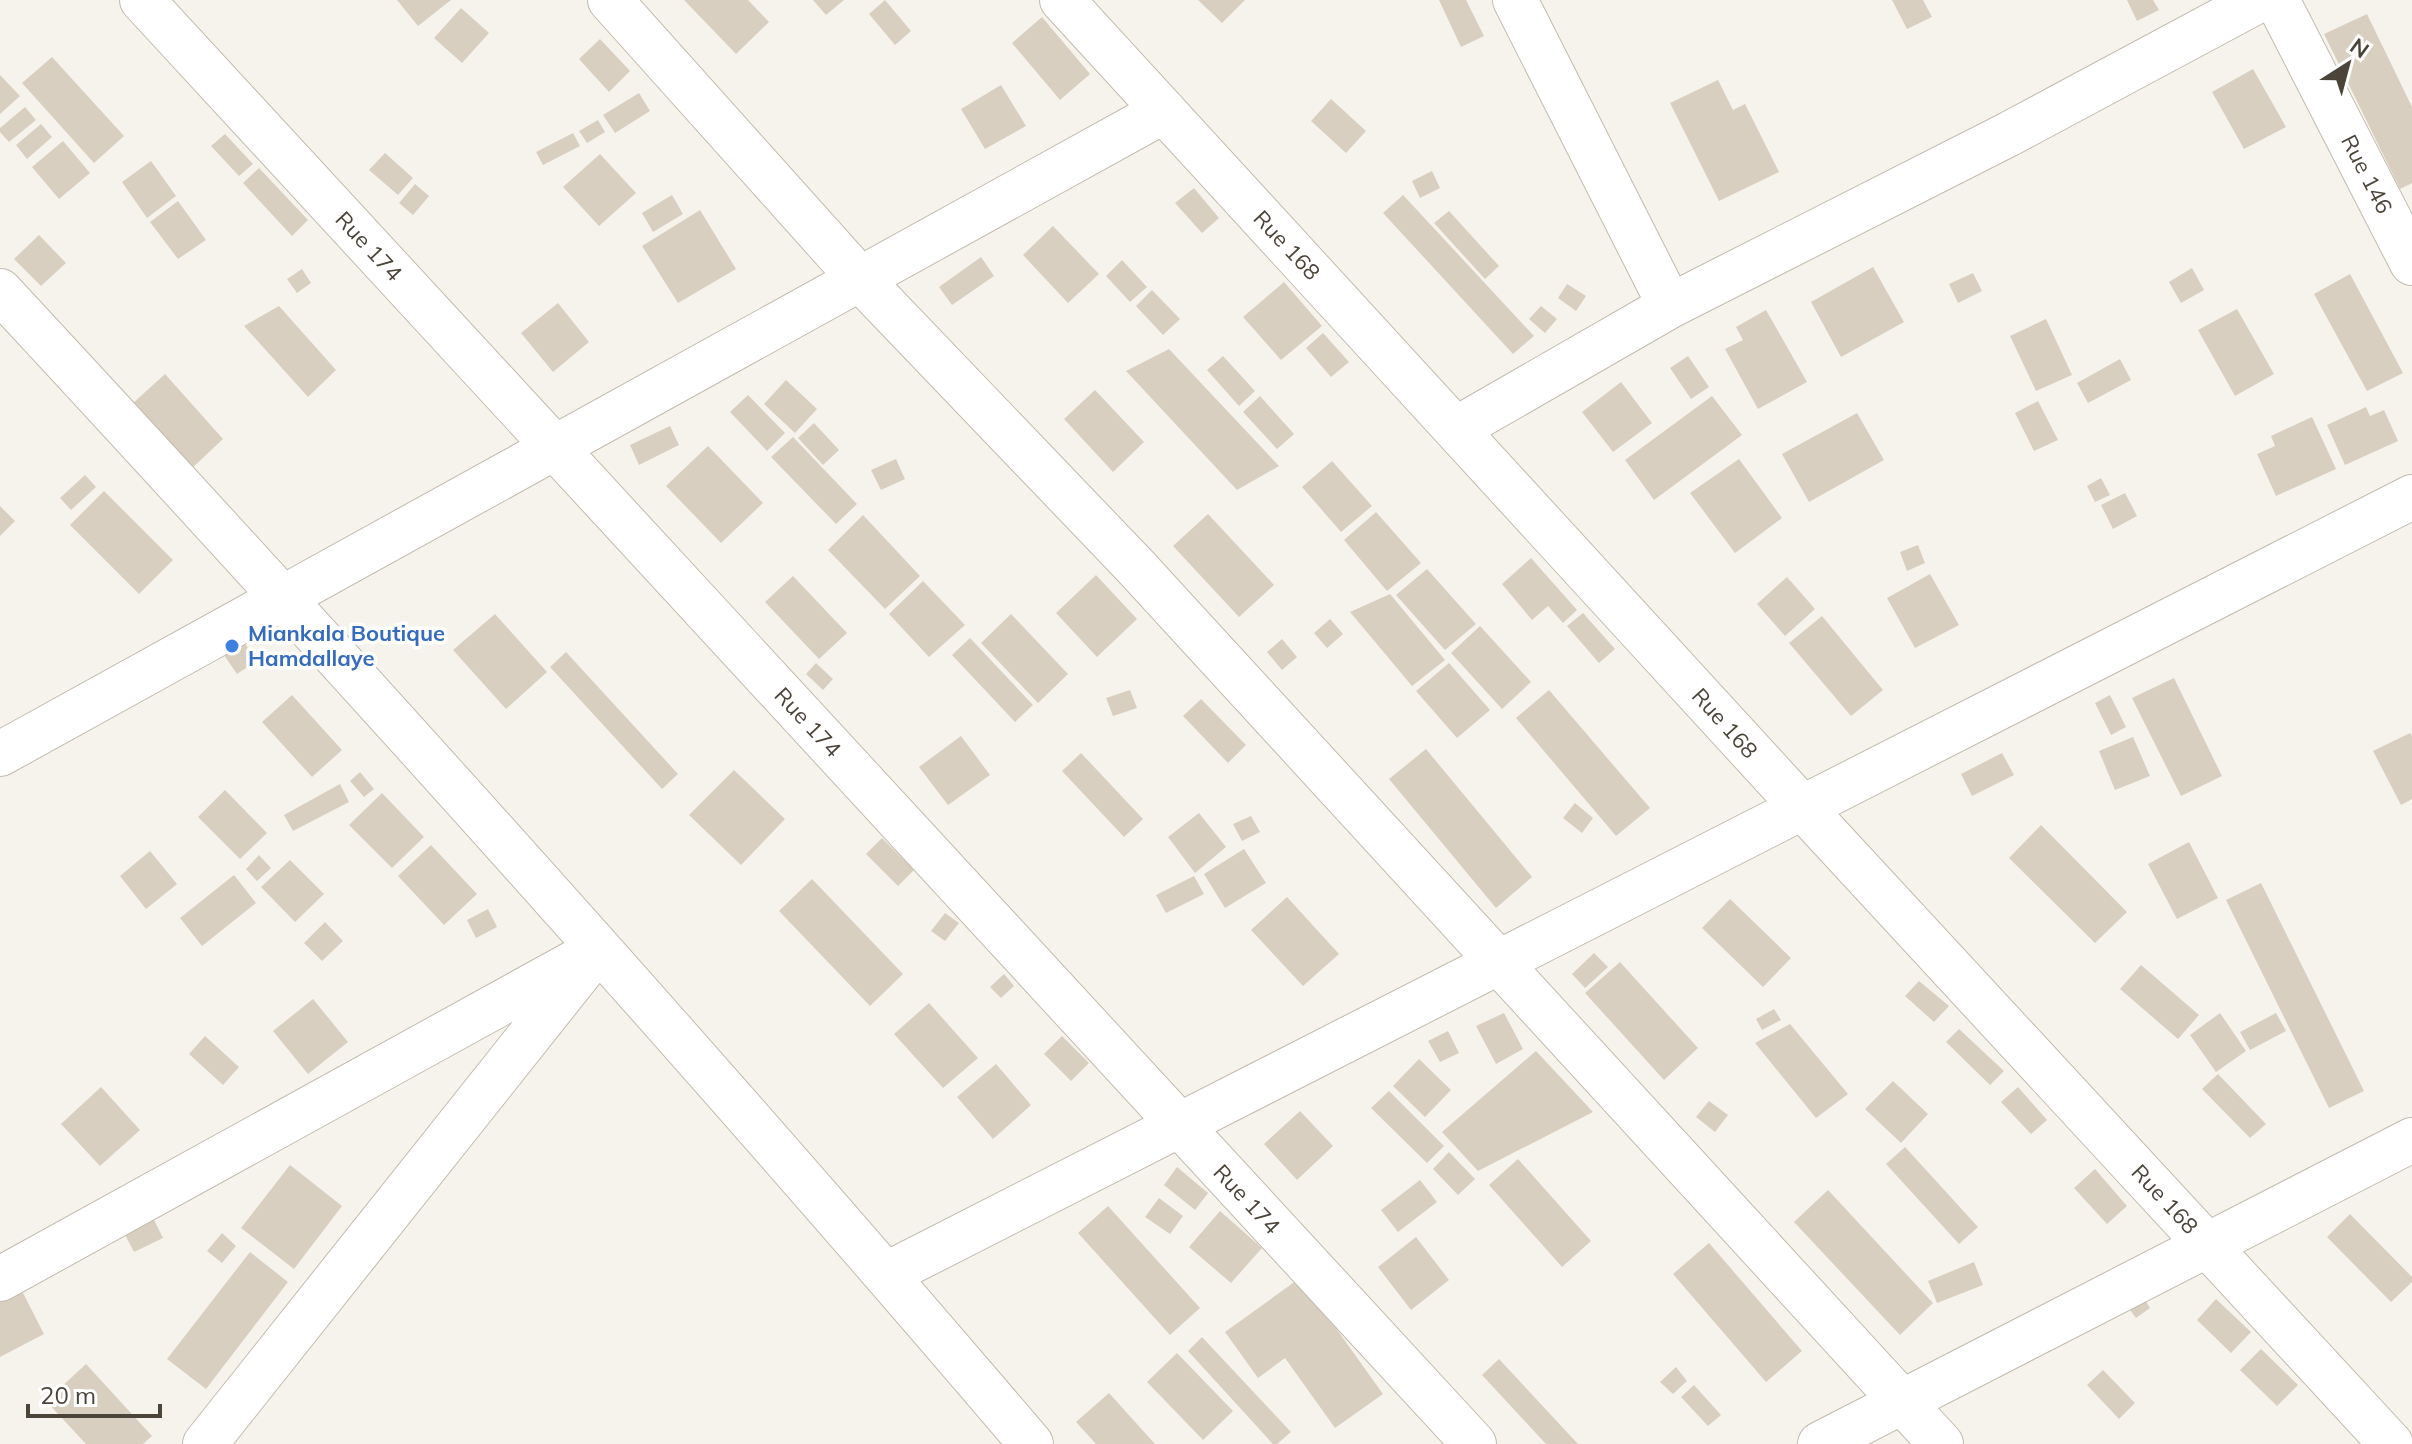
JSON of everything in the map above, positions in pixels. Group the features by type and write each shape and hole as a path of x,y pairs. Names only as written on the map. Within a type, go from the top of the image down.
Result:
{"street":[{"name":"Rue 174","path":"142,0 1474,1444"},
{"path":"610,0 860,279 1135,566 1941,1444"},
{"name":"Rue 168","path":"1062,0 2391,1444"},
{"path":"1515,0 1670,306"},
{"path":"1456,429 1670,306 2009,134 2259,0"},
{"name":"Rue 146","path":"2277,0 2412,263"},
{"path":"0,754 1164,111"},
{"path":"0,291 284,597 599,949 887,1274 1031,1444"},
{"path":"887,1274 2412,497"},
{"path":"0,1279 599,949"},
{"path":"205,1444 599,949"},
{"path":"1820,1444 2412,1140"}],"building":[{"path":"397,0 451,0 418,26"},
{"path":"684,0 748,0 769,22 736,54"},
{"path":"813,0 844,0 826,15"},
{"path":"885,0 911,31 895,45 869,14"},
{"path":"1198,0 1245,0 1222,23"},
{"path":"1439,0 1466,0 1484,36 1461,47"},
{"path":"1892,0 1923,0 1932,17 1907,29"},
{"path":"2127,0 2153,0 2159,10 2137,21"},
{"path":"461,8 489,33 462,63 434,38"},
{"path":"2367,14 2412,107 2412,183 2400,189 2324,34"},
{"path":"1042,17 1090,74 1060,100 1012,43"},
{"path":"600,39 630,71 609,92 579,59"},
{"path":"52,57 124,136 94,163 22,83"},
{"path":"2253,69 2286,127 2244,149 2212,92"},
{"path":"0,75 20,96 0,114"},
{"path":"1718,80 1733,110 1745,104 1779,172 1719,201 1670,103"},
{"path":"1001,85 1026,126 985,149 961,109"},
{"path":"639,93 650,111 615,133 603,115"},
{"path":"1331,99 1366,131 1346,153 1311,121"},
{"path":"25,107 36,120 9,142 0,128"},
{"path":"598,120 605,132 587,143 579,131"},
{"path":"41,124 52,137 27,159 16,145"},
{"path":"573,133 580,146 543,165 536,152"},
{"path":"225,134 253,164 239,176 211,146"},
{"path":"63,141 90,173 59,199 32,167"},
{"path":"385,153 413,178 398,195 369,170"},
{"path":"600,154 636,193 599,226 563,187"},
{"path":"151,161 176,196 147,218 122,182"},
{"path":"259,168 308,220 292,236 243,183"},
{"path":"1432,171 1440,188 1420,198 1412,181"},
{"path":"415,184 429,196 413,215 399,203"},
{"path":"1194,188 1219,218 1202,233 1175,203"},
{"path":"672,195 683,214 653,232 642,213"},
{"path":"1403,195 1534,336 1513,354 1383,213"},
{"path":"178,201 206,240 178,259 150,222"},
{"path":"700,210 736,269 678,303 642,246"},
{"path":"1449,211 1499,266 1485,279 1434,223"},
{"path":"1053,226 1099,274 1068,303 1023,255"},
{"path":"39,235 66,263 41,286 14,259"},
{"path":"981,257 994,276 952,305 939,287"},
{"path":"1122,260 1147,287 1130,302 1106,276"},
{"path":"1873,267 1904,322 1841,357 1811,302"},
{"path":"2192,268 2204,290 2181,303 2169,282"},
{"path":"302,269 311,283 297,293 287,279"},
{"path":"1973,273 1982,291 1958,303 1949,284"},
{"path":"2350,274 2403,373 2367,391 2314,294"},
{"path":"1284,282 1322,326 1281,360 1243,317"},
{"path":"1567,284 1586,296 1576,311 1558,298"},
{"path":"1152,290 1180,319 1163,335 1136,306"},
{"path":"558,303 589,342 553,372 521,333"},
{"path":"279,306 336,370 308,397 244,326"},
{"path":"1541,306 1557,319 1545,333 1529,319"},
{"path":"2237,309 2274,374 2235,396 2198,330"},
{"path":"1766,310 1807,382 1758,409 1725,349 1743,340 1736,327"},
{"path":"2046,319 2072,375 2036,391 2010,336"},
{"path":"1323,333 1349,362 1331,377 1306,348"},
{"path":"1169,349 1279,466 1237,490 1126,371"},
{"path":"1223,356 1255,391 1239,406 1207,370"},
{"path":"1688,356 1709,387 1691,399 1670,368"},
{"path":"2120,359 2131,380 2088,403 2077,383"},
{"path":"165,374 223,439 190,470 132,404"},
{"path":"786,380 817,409 795,433 764,404"},
{"path":"1621,382 1652,423 1613,452 1582,412"},
{"path":"1095,390 1144,442 1113,472 1064,419"},
{"path":"748,395 785,433 767,451 730,412"},
{"path":"1260,396 1294,434 1277,449 1243,412"},
{"path":"1712,396 1742,435 1654,500 1625,460"},
{"path":"2038,401 2058,440 2034,451 2015,413"},
{"path":"2366,407 2370,416 2384,410 2398,441 2345,465 2327,425"},
{"path":"1857,413 1884,460 1809,502 1782,454"},
{"path":"2312,417 2336,469 2276,496 2257,454 2275,446 2271,436"},
{"path":"814,423 839,450 823,465 798,438"},
{"path":"670,426 679,445 639,465 630,445"},
{"path":"793,437 857,504 836,524 771,457"},
{"path":"708,446 763,503 721,543 666,486"},
{"path":"896,459 905,479 881,490 871,470"},
{"path":"1739,459 1782,518 1735,553 1690,493"},
{"path":"1332,461 1372,506 1341,532 1302,487"},
{"path":"85,475 96,487 71,510 60,498"},
{"path":"2101,478 2110,495 2095,502 2087,486"},
{"path":"104,491 173,560 139,594 70,525"},
{"path":"2125,493 2137,516 2113,529 2101,505"},
{"path":"0,506 15,521 0,536"},
{"path":"1376,512 1421,563 1387,591 1344,540"},
{"path":"1208,514 1274,585 1239,617 1173,546"},
{"path":"863,515 920,576 885,609 828,550"},
{"path":"1918,545 1925,563 1907,571 1900,552"},
{"path":"1531,558 1577,610 1563,623 1548,606 1532,620 1502,584"},
{"path":"1427,569 1476,624 1445,650 1396,595"},
{"path":"1930,574 1959,625 1915,648 1887,598"},
{"path":"1096,575 1137,619 1097,657 1056,613"},
{"path":"793,576 847,633 819,659 765,602"},
{"path":"1787,577 1815,609 1785,636 1757,604"},
{"path":"923,581 965,625 929,657 889,614"},
{"path":"1390,594 1445,660 1412,686 1350,612"},
{"path":"1583,613 1615,649 1599,663 1567,626"},
{"path":"495,614 547,672 506,709 453,650"},
{"path":"1011,614 1068,674 1038,703 981,643"},
{"path":"1822,616 1883,690 1851,716 1789,643"},
{"path":"1330,619 1343,634 1327,648 1314,633"},
{"path":"1480,626 1531,682 1502,709 1451,653"},
{"path":"970,638 1033,705 1015,722 952,655"},
{"path":"1282,639 1297,657 1282,670 1267,652"},
{"path":"244,642 256,661 237,674 224,655"},
{"path":"566,652 678,774 662,789 550,667"},
{"path":"816,663 833,679 823,690 806,674"},
{"path":"1449,663 1490,710 1457,738 1416,691"},
{"path":"2174,678 2222,776 2181,796 2132,698"},
{"path":"1130,690 1137,708 1113,716 1106,698"},
{"path":"1549,690 1650,808 1616,836 1516,718"},
{"path":"292,695 342,750 312,777 262,722"},
{"path":"2110,695 2126,727 2111,735 2095,703"},
{"path":"1201,699 1246,745 1228,763 1183,716"},
{"path":"2410,733 2412,799 2401,805 2373,751"},
{"path":"961,736 990,775 948,805 919,767"},
{"path":"2133,737 2150,776 2115,790 2099,751"},
{"path":"1426,749 1532,877 1496,908 1389,779"},
{"path":"1081,753 1143,819 1124,837 1062,771"},
{"path":"2002,753 2014,775 1972,796 1961,774"},
{"path":"734,770 785,819 741,865 689,815"},
{"path":"360,772 374,789 364,797 350,781"},
{"path":"340,784 349,802 293,831 284,815"},
{"path":"225,790 267,833 240,859 198,817"},
{"path":"382,793 424,837 392,868 349,825"},
{"path":"1575,803 1593,818 1582,833 1563,818"},
{"path":"1199,813 1226,847 1195,873 1168,837"},
{"path":"1251,816 1260,832 1242,841 1233,824"},
{"path":"2041,825 2127,912 2095,943 2009,858"},
{"path":"882,838 914,870 898,886 866,854"},
{"path":"2189,842 2218,898 2177,919 2148,864"},
{"path":"431,845 477,894 444,925 398,876"},
{"path":"1244,849 1266,883 1225,908 1204,874"},
{"path":"150,851 177,884 146,909 120,876"},
{"path":"259,855 271,868 257,881 246,869"},
{"path":"290,860 324,894 295,922 261,887"},
{"path":"234,875 256,903 202,946 180,918"},
{"path":"1194,876 1204,894 1166,913 1156,895"},
{"path":"812,879 903,974 870,1006 779,911"},
{"path":"2261,883 2364,1091 2329,1108 2226,900"},
{"path":"1287,897 1339,954 1303,986 1251,930"},
{"path":"1730,899 1791,958 1763,987 1702,928"},
{"path":"488,909 497,927 476,938 467,920"},
{"path":"945,913 959,923 945,941 931,931"},
{"path":"325,922 343,941 322,961 304,943"},
{"path":"1594,953 1608,967 1585,988 1572,974"},
{"path":"1620,962 1698,1048 1664,1080 1585,993"},
{"path":"2141,965 2199,1015 2178,1039 2120,989"},
{"path":"1004,974 1014,986 1001,998 990,987"},
{"path":"1919,981 1949,1006 1934,1022 1905,996"},
{"path":"313,999 348,1042 308,1074 273,1031"},
{"path":"929,1003 978,1058 943,1088 894,1034"},
{"path":"1774,1009 1781,1020 1762,1030 1756,1019"},
{"path":"1504,1013 1523,1049 1496,1064 1476,1026"},
{"path":"2220,1013 2246,1051 2216,1072 2190,1035"},
{"path":"2276,1013 2286,1031 2250,1050 2240,1032"},
{"path":"1790,1024 1848,1094 1816,1118 1755,1043"},
{"path":"1959,1029 2004,1071 1990,1085 1946,1042"},
{"path":"1448,1031 1459,1053 1440,1062 1428,1041"},
{"path":"205,1036 239,1067 223,1085 189,1054"},
{"path":"1062,1036 1089,1063 1071,1081 1044,1054"},
{"path":"1536,1051 1593,1112 1478,1171 1442,1132"},
{"path":"1419,1059 1451,1090 1425,1117 1393,1086"},
{"path":"996,1064 1031,1105 993,1139 957,1097"},
{"path":"2218,1074 2266,1124 2250,1138 2202,1089"},
{"path":"1893,1081 1928,1114 1901,1143 1865,1109"},
{"path":"101,1087 140,1130 100,1166 61,1124"},
{"path":"2018,1087 2047,1120 2031,1134 2001,1102"},
{"path":"1389,1091 1444,1146 1427,1163 1371,1108"},
{"path":"1709,1101 1728,1115 1715,1132 1696,1117"},
{"path":"1300,1111 1333,1146 1297,1180 1264,1144"},
{"path":"1905,1147 1978,1227 1959,1244 1886,1164"},
{"path":"1449,1152 1475,1179 1458,1195 1433,1169"},
{"path":"1518,1159 1591,1241 1562,1267 1489,1185"},
{"path":"290,1165 342,1206 294,1269 241,1228"},
{"path":"1177,1167 1208,1193 1195,1210 1164,1185"},
{"path":"2095,1169 2127,1206 2107,1224 2074,1188"},
{"path":"1420,1180 1437,1202 1398,1232 1381,1210"},
{"path":"1828,1190 1933,1303 1900,1335 1794,1222"},
{"path":"1159,1198 1183,1216 1170,1234 1145,1217"},
{"path":"1108,1206 1200,1308 1170,1335 1078,1233"},
{"path":"1220,1211 1262,1248 1231,1283 1189,1247"},
{"path":"2350,1214 2412,1277 2412,1282 2391,1302 2327,1237"},
{"path":"152,1216 163,1238 134,1252 123,1231"},
{"path":"222,1233 236,1246 222,1263 207,1251"},
{"path":"1416,1237 1449,1280 1411,1310 1378,1267"},
{"path":"1709,1243 1802,1351 1766,1382 1673,1274"},
{"path":"250,1252 288,1282 206,1389 167,1359"},
{"path":"1974,1262 1983,1285 1937,1303 1928,1281"},
{"path":"1300,1278 1383,1394 1335,1428 1285,1358 1258,1378 1225,1332"},
{"path":"22,1291 44,1334 0,1357 0,1302"},
{"path":"2140,1292 2150,1308 2136,1318 2125,1303"},
{"path":"2216,1299 2251,1332 2231,1353 2197,1320"},
{"path":"1202,1337 1291,1432 1277,1444 1273,1444 1188,1351"},
{"path":"2261,1349 2298,1385 2277,1406 2240,1370"},
{"path":"1177,1353 1233,1411 1203,1440 1147,1382"},
{"path":"1499,1359 1578,1444 1546,1444 1482,1375"},
{"path":"86,1364 152,1436 143,1444 86,1444 46,1401"},
{"path":"1676,1367 1687,1381 1673,1394 1660,1382"},
{"path":"2103,1370 2135,1403 2119,1419 2087,1385"},
{"path":"1694,1385 1721,1415 1708,1426 1681,1397"},
{"path":"1109,1393 1155,1444 1096,1444 1076,1422"}],"place":[{"name":"Miankala Boutique Hamdallaye","path":"232,646"}]}
